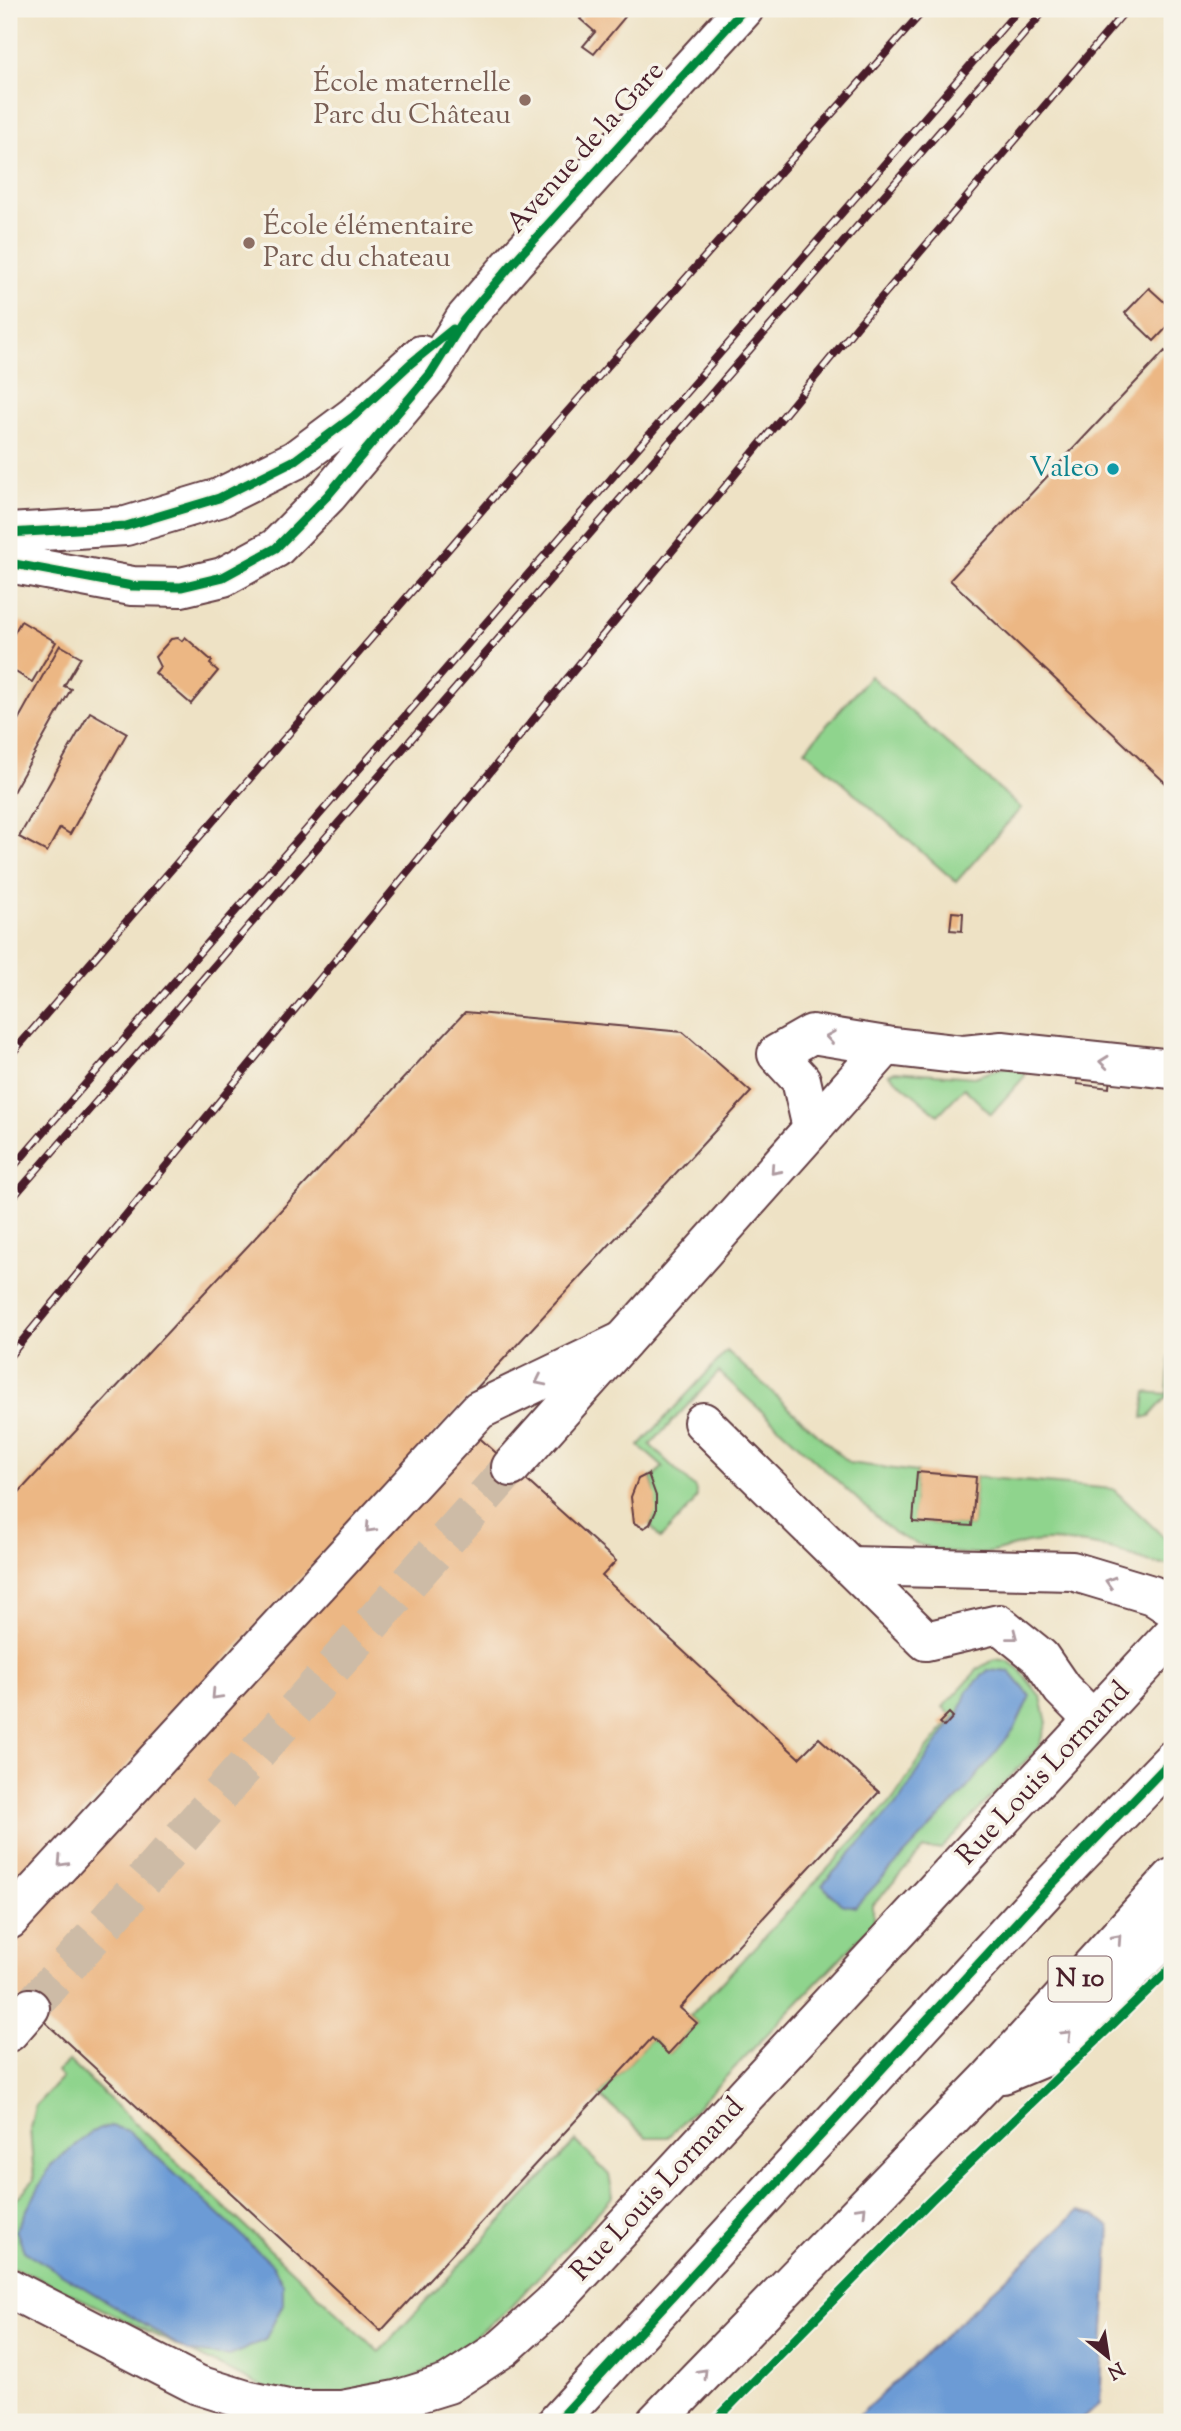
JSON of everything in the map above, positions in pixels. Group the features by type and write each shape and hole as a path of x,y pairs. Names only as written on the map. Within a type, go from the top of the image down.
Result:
{"street":[{"name":"Avenue de la Gare","path":"9,563 132,586 181,587 223,577 276,548 328,495 431,373 464,320 514,262 744,9"},
{"name":"Avenue de la Gare","path":"9,533 126,526 219,498 295,460 354,416 410,364 464,320"},
{"path":"812,1128 801,1080 777,1055 812,1034 964,1055 1002,1051 1172,1069"},
{"path":"511,1466 886,1046"},
{"path":"9,1920 479,1410 623,1340"},
{"path":"703,1422 926,1641 999,1624 1040,1657 1062,1689 1093,1720"},
{"path":"850,1566 1072,1571 1152,1595 1172,1608"},
{"name":"Rue Louis Lormand","path":"9,2288 198,2385 246,2400 293,2410 342,2410 396,2400 448,2384 503,2348 552,2304 1172,1635"},
{"path":"557,2422 1050,1886 1172,1760"},
{"name":"N 10","path":"656,2422 988,2080 1172,1878"},
{"path":"988,2080 1044,2057 1172,1931"}],"green space":[{"path":"870,676 1021,808 956,882 805,750"},
{"path":"1013,1064 1024,1070 1025,1076 991,1114 964,1088 938,1115 889,1074 895,1071 974,1077"},
{"path":"727,1351 849,1463 917,1472 914,1522 972,1526 976,1477 1113,1489 1172,1545 1172,1565 1155,1564 1110,1549 1073,1543 1036,1542 993,1552 968,1554 942,1551 904,1538 894,1533 719,1372 650,1445 695,1488 697,1496 660,1539 650,1524 655,1501 651,1478 663,1467 639,1446"},
{"path":"1170,1356 1172,1391 1150,1416 1143,1418 1146,1392 1167,1394"},
{"path":"995,1659 1008,1661 1019,1669 1041,1697 1047,1723 1038,1748 941,1849 923,1849 873,1905 873,1924 668,2137 646,2137 599,2095 652,2038 669,2053 697,2023 690,2016 894,1798 926,1750 953,1717 943,1707 979,1668"},
{"path":"69,2061 379,2352 576,2141 609,2175 613,2196 506,2312 456,2351 404,2384 347,2394 279,2395 32,2275 9,2267 9,2207 34,2180 30,2128 35,2106 62,2078 57,2072"}],"water":[{"path":"988,1670 1010,1672 1030,1696 1015,1728 964,1792 855,1907 841,1904 822,1885 900,1800 959,1713 967,1691"},
{"path":"111,2126 129,2131 273,2265 283,2284 283,2304 265,2340 230,2356 189,2352 24,2251 16,2230 51,2165 91,2132"},
{"path":"1078,2211 1095,2215 1110,2227 1100,2403 1079,2422 852,2422"}],"building":[{"path":"589,9 615,9 625,17 594,54 583,46 595,32 580,19"},
{"path":"1149,288 1172,309 1172,322 1154,341 1125,313"},
{"name":"Valeo","path":"1165,351 1172,358 1172,789 950,580"},
{"path":"21,621 56,642 32,682 9,668 9,642"},
{"path":"185,637 212,661 210,664 218,671 191,704 155,673 160,667 155,657 171,639 178,638 182,641"},
{"path":"60,645 81,657 64,686 71,689 9,799 9,736"},
{"path":"90,712 127,733 70,834 60,828 47,852 19,837"},
{"path":"952,912 963,913 962,931 950,930"},
{"path":"465,1012 683,1032 751,1092 9,1893 9,1503"},
{"path":"1079,1073 1110,1076 1109,1088 1077,1084"},
{"path":"474,1433 616,1561 602,1576 799,1758 819,1738 879,1792 680,2008 697,2023 668,2054 652,2038 381,2331 9,1989 9,1934"},
{"path":"917,1472 976,1477 972,1526 913,1522"},
{"path":"648,1474 656,1496 656,1511 650,1524 644,1528 634,1523 631,1497 638,1479"},
{"path":"949,1713 953,1717 944,1727 939,1723"}],"tunnel":[{"path":"30,2008 511,1467"}],"railway":[{"path":"9,1057 567,412 925,9"},
{"path":"9,1172 1019,9"},
{"path":"9,1202 1046,9"},
{"path":"9,1357 858,325 1127,9"}],"cycle path":[{"path":"9,563 132,586 181,587 223,577 276,548 328,495 431,373 464,320 514,262 744,9"},
{"path":"9,533 126,526 219,498 295,460 354,416 453,329"},
{"path":"557,2422 1050,1886 1172,1760"},
{"path":"714,2422 931,2200 1172,1967"}],"place":[{"name":"École maternelle Parc du Château","path":"525,100"},
{"name":"École élémentaire Parc du chateau","path":"249,243"},
{"name":"Valeo","path":"1113,469"}]}
